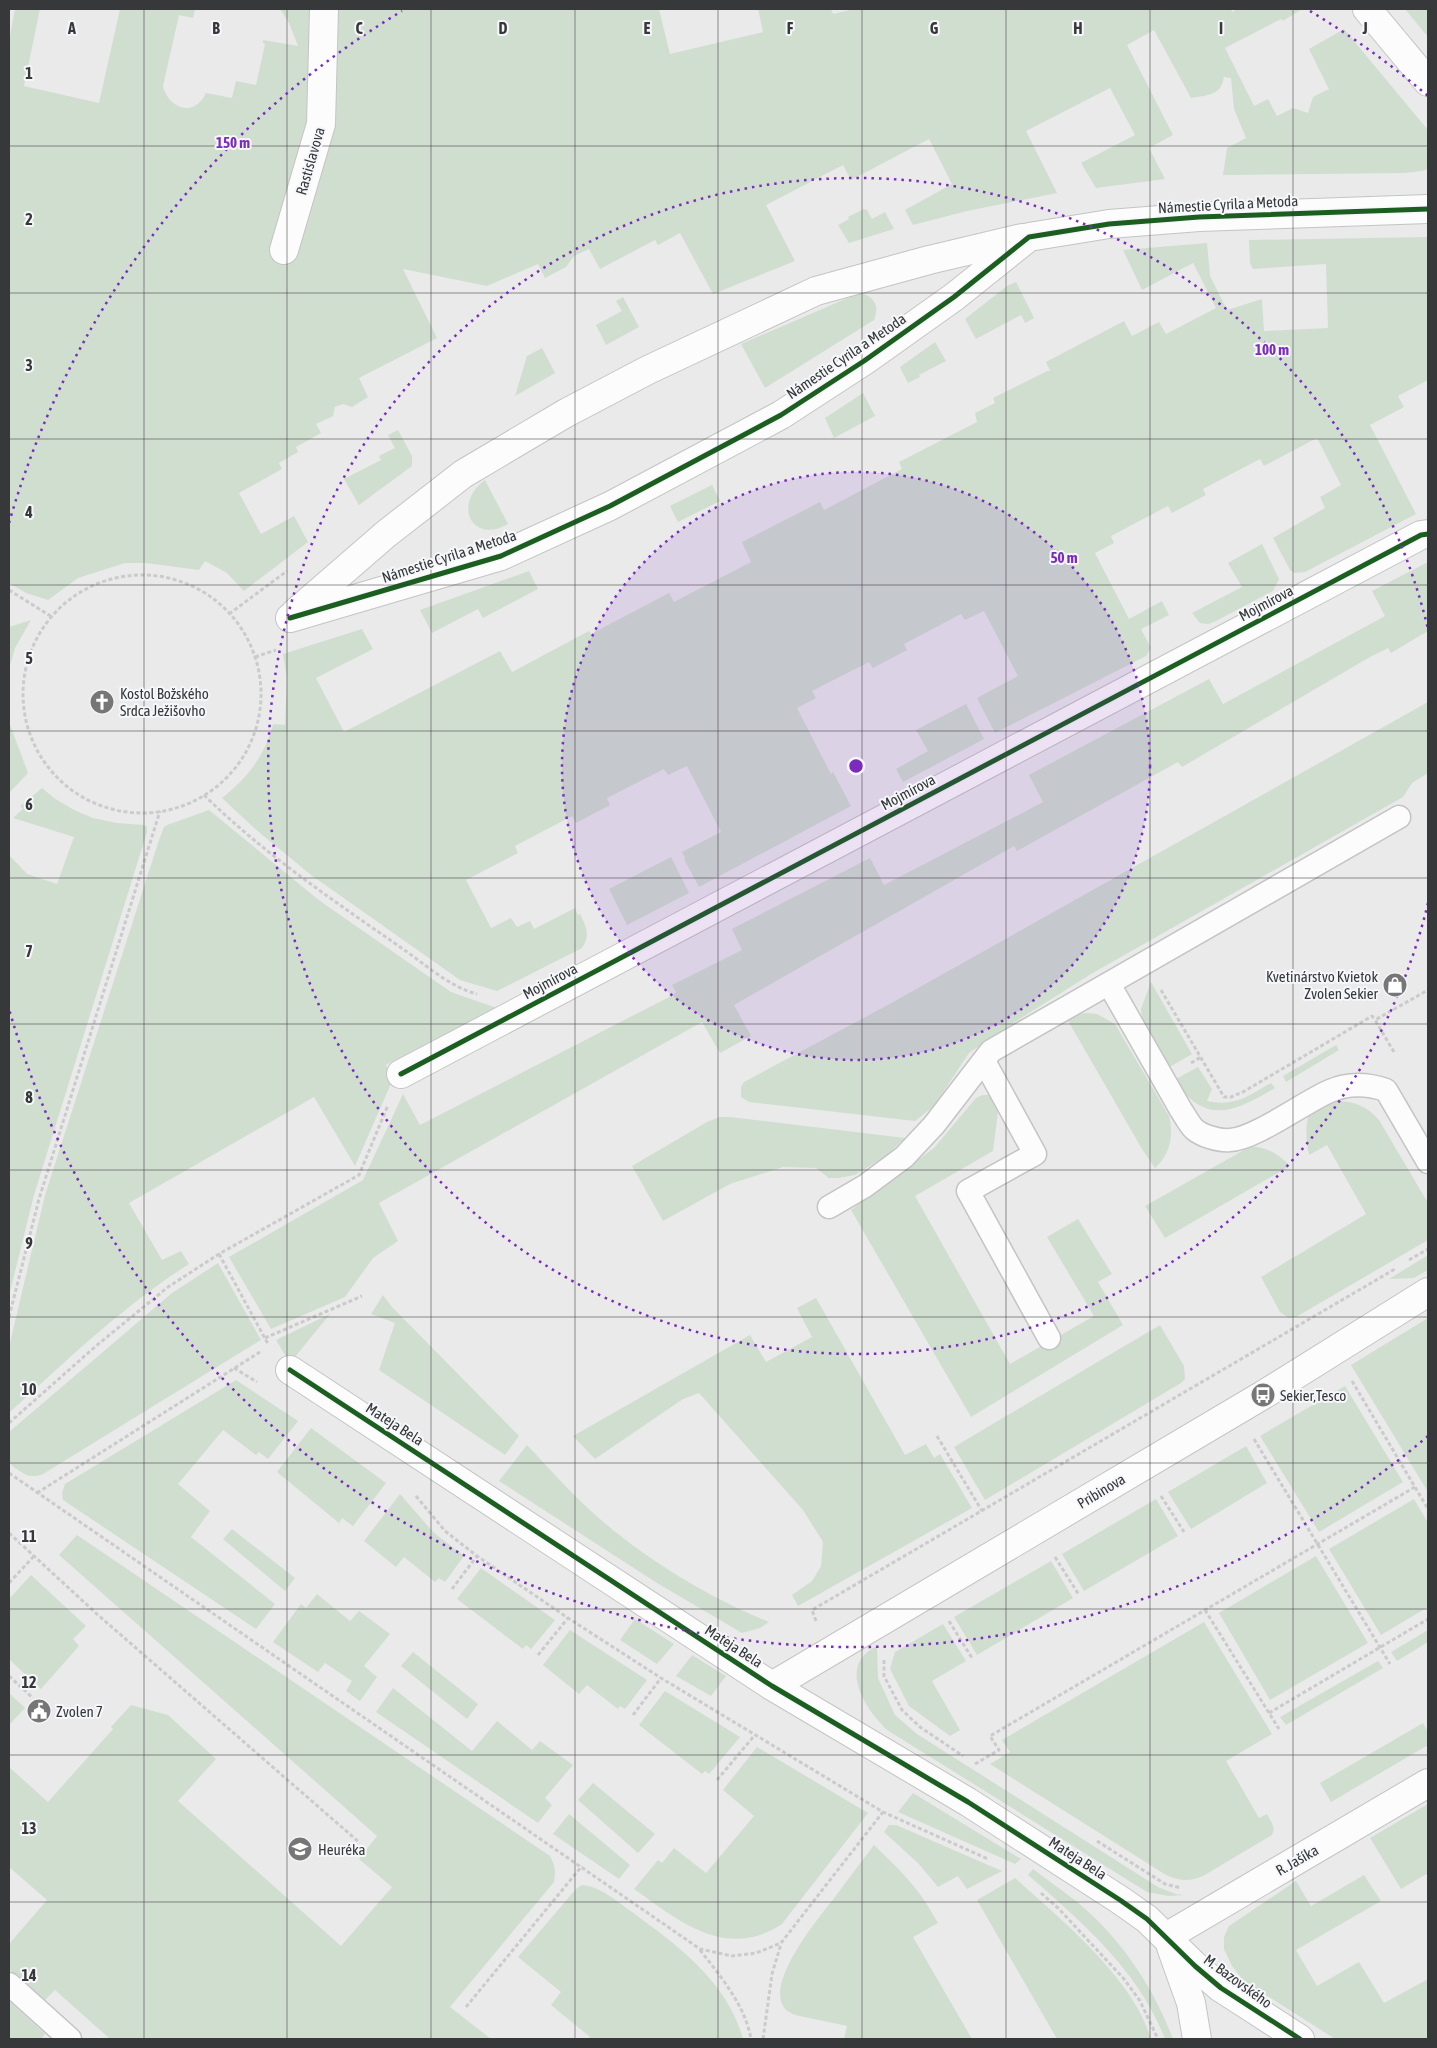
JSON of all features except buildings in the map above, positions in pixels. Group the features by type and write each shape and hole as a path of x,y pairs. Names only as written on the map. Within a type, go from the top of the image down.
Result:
{"street":[{"name":"Rastislavova","path":"284,250 321,124 324,9"},
{"path":"1367,9 1428,82"},
{"name":"Námestie Cyrila a Metoda","path":"1029,237 954,297 864,361 781,415 610,506 500,556 290,618 386,534 463,474 566,413 648,370 816,292 930,260 1029,237 1109,224 1199,217 1428,209"},
{"name":"Mojmírova","path":"401,1074 1420,535 1428,534"},
{"name":"Pribinova","path":"772,1686 1263,1395 1428,1292"},
{"name":"Mateja Bela","path":"290,1370 772,1686 968,1802 1147,1919 1166,1937 1191,2003 1197,2039"},
{"name":"R. Jašíka","path":"1166,1937 1428,1783"},
{"name":"M. Bazovského","path":"1166,1937 1195,1966 1221,1988 1300,2039"}],"lane":[{"path":"829,1207 865,1186 904,1157 934,1125 991,1052 999,1046 1399,817"},
{"path":"1110,984 1181,1110 1194,1129 1211,1138 1230,1140 1250,1134 1331,1090 1370,1085 1386,1090 1428,1162"},
{"path":"984,1061 1035,1154 968,1191 1049,1338"},
{"path":"9,1984 70,2039"}],"path":[{"path":"141,575 168,578 193,586 216,601 235,620 249,642 258,667 262,693 259,720 250,745 236,768 217,787 204,795 195,801 170,810 143,814 116,810 91,802 68,788 49,769 35,747 26,722 22,695 26,668 34,643 52,617 67,602 89,588 114,578 141,575"},
{"path":"9,590 52,617"},
{"path":"204,795 222,813 275,858 334,902 454,986 486,997"},
{"path":"9,1317 38,1198 160,811"},
{"path":"1146,963 1224,1097 1231,1097 1243,1092 1372,1016 1394,1052"},
{"path":"1375,1020 1428,990"},
{"path":"9,1423 96,1346 168,1287 219,1254 359,1175 401,1074"},
{"path":"828,1653 812,1610 1428,1249"},
{"path":"219,1254 263,1333"},
{"path":"265,1338 362,1296"},
{"path":"37,1492 269,1346"},
{"path":"234,1368 244,1374"},
{"path":"1347,1374 1428,1509"},
{"path":"1250,1432 1390,1664"},
{"path":"937,1436 982,1511"},
{"path":"9,1473 700,1949 736,2000 749,2025 751,2039"},
{"path":"976,1764 999,1750 990,1736 1415,1487"},
{"path":"410,1490 445,1531 477,1556 661,1678 754,1736 883,1812 989,1859"},
{"path":"1161,1494 1184,1532"},
{"path":"9,1533 98,1615 360,1843"},
{"path":"1050,1550 1079,1594"},
{"path":"9,1583 34,1556"},
{"path":"452,1589 477,1556"},
{"path":"1205,1610 1279,1729"},
{"path":"538,1655 568,1618"},
{"path":"1269,1713 1428,1619"},
{"path":"948,1620 972,1658"},
{"path":"885,1655 884,1676 902,1710 920,1726 984,1770"},
{"path":"9,1676 33,1698"},
{"path":"633,1715 661,1678"},
{"path":"717,1780 754,1736"},
{"path":"763,2039 772,1974 781,1944 883,1812"},
{"path":"1091,1837 1166,1884 1184,1888"},
{"path":"466,2008 582,1866"},
{"path":"1037,1889 1059,1909 1124,1979 1140,2001 1158,2039"},
{"path":"700,1949 732,1956 756,1953 781,1944"}],"green space":[{"path":"15,9 40,9 24,86 99,103 120,9 195,9 193,18 179,15 163,86 171,101 176,105 189,108 201,101 206,93 232,98 236,81 256,85 265,44 263,40 298,46 289,23 280,9 659,9 670,54 763,32 758,9 831,9 833,14 854,9 1230,9 1233,12 1236,9 1302,9 1283,21 1281,19 1225,48 1254,106 1268,99 1277,116 1293,108 1308,113 1313,97 1329,89 1309,49 1344,29 1428,130 1428,169 1405,173 1223,175 1227,148 1246,138 1234,109 1231,78 1224,77 1220,88 1212,94 1191,98 1154,30 1127,45 1173,135 1149,148 1165,179 1096,188 1081,163 1135,135 1110,88 1026,131 1057,193 967,211 913,225 905,210 952,184 929,139 851,180 843,165 766,205 795,261 713,294 680,233 658,245 655,240 600,269 589,249 574,256 566,267 545,278 538,264 487,286 403,269 437,338 359,378 368,397 352,407 343,404 335,407 333,416 316,424 321,433 296,447 298,452 279,463 282,469 239,493 261,534 294,516 308,542 244,591 227,573 205,561 199,570 146,563 125,563 78,578 48,600 26,593 9,583 9,41"},
{"path":"1405,9 1428,9 1428,37"},
{"path":"864,209 867,210 872,219 885,212 894,229 849,243 838,225 849,219 848,217"},
{"path":"1428,237 1428,380 1398,396 1404,407 1370,425 1416,514 1305,572 1295,573 1290,570 1273,538 1325,508 1320,497 1341,485 1317,438 1264,466 1260,459 1203,489 1206,495 1172,513 1168,506 1111,536 1114,543 1095,553 1129,619 1162,601 1169,615 1141,629 1151,648 1146,656 995,733 977,698 1018,676 984,611 965,620 961,614 904,644 907,650 873,668 869,662 812,691 816,698 797,708 831,774 833,772 851,806 699,887 682,852 721,832 687,766 668,775 664,769 607,798 610,805 576,823 572,816 515,846 518,853 466,880 491,928 511,918 517,927 530,921 534,929 575,908 586,927 587,935 582,948 497,991 460,980 311,875 254,828 222,798 254,766 270,736 273,724 285,725 287,678 283,654 362,629 373,649 316,678 344,732 500,651 512,672 589,631 591,634 669,593 674,602 751,562 742,542 820,502 824,510 902,469 899,462 977,422 975,413 995,403 993,398 1050,371 1046,362 1124,321 1132,336 1159,322 1166,334 1216,308 1193,263 1142,290 1123,250 1207,243 1210,276 1227,310 1262,299 1264,331 1328,328 1326,264 1253,269 1250,263 1249,240"},
{"path":"1016,282 1034,318 1025,323 1021,315 976,339 965,319 1007,286"},
{"path":"859,293 869,296 874,302 876,315 874,320 765,388 741,344"},
{"path":"623,297 639,327 606,345 596,325 622,311 616,301"},
{"path":"935,342 946,361 908,383 900,367"},
{"path":"542,348 555,373 515,396 527,356"},
{"path":"863,393 875,416 834,438 825,418"},
{"path":"398,430 412,456 412,466 359,505 344,479 381,460 379,456 395,448 388,435"},
{"path":"485,480 508,524 495,529 485,529 476,526 468,510 475,490"},
{"path":"712,485 720,501 678,522 670,506"},
{"path":"1262,544 1279,579 1273,591 1214,622 1208,624 1200,623 1192,613 1242,587 1228,563"},
{"path":"1428,562 1428,631 1391,653 1388,648 1370,657 1182,767 1178,762 1017,851 1014,846 734,1005 751,1036 720,1053 702,1022 379,1203 398,1241 373,1258 345,1297 271,1329 229,1257 363,1180 403,1094 420,1125 673,995 676,992 672,985 742,950 732,929 870,858 884,885 1028,810 1043,802 1029,775 1209,679 1223,704 1385,616 1372,591"},
{"path":"529,571 538,589 483,618 478,609 432,633 420,610"},
{"path":"31,620 15,648 9,669 9,627"},
{"path":"1428,702 1428,773 1412,783 1403,797 1091,974 1007,1027 969,1053 934,1106 915,1121 749,1102 741,1097 741,1087 744,1082 886,1006"},
{"path":"966,704 984,739 903,782 896,769 928,751 916,730"},
{"path":"9,722 28,773 9,793"},
{"path":"42,788 74,810 93,818 117,823 144,825 147,827 147,832 34,1195 9,1296 9,855 27,874 57,884 74,837 13,818 23,809 20,806"},
{"path":"209,810 320,901 451,992 497,1008 386,1065 393,1079 355,1166 314,1097 129,1203 162,1260 181,1251 189,1264 118,1316 9,1413 9,1347 45,1195 159,840 164,827 167,825"},
{"path":"671,857 689,893 627,925 609,889"},
{"path":"1151,982 1192,1054 1168,1068 1142,1019 1141,1009"},
{"path":"1078,1014 1097,1014 1115,1024 1169,1116 1170,1144 1164,1157 1155,1168 1142,1149 1067,1019"},
{"path":"1336,1045 1339,1050 1286,1082 1283,1076"},
{"path":"1198,1067 1212,1089 1207,1101 1226,1103 1241,1099 1271,1083 1275,1088 1233,1108 1209,1109 1186,1095 1174,1080"},
{"path":"982,1095 990,1095 999,1104 993,1151 915,1196 1010,1364 1094,1316 1047,1237 1078,1219 1112,1274 1098,1282 1123,1325 971,1417 851,1210 934,1148 976,1098"},
{"path":"1339,1101 1361,1106 1379,1120 1428,1203 1428,1240 1296,1317 1289,1318 1280,1312 1261,1277 1366,1214 1327,1145 1309,1155 1306,1134 1309,1112 1323,1104"},
{"path":"720,1117 905,1138 887,1155 855,1175 829,1178 816,1168 783,1167 730,1184 663,1221 632,1166 707,1122"},
{"path":"1251,1146 1273,1152 1290,1166 1165,1238 1145,1206"},
{"path":"1428,1255 1428,1270 1414,1278 1389,1279"},
{"path":"218,1263 261,1340 43,1474 29,1476 9,1463 9,1432 172,1293"},
{"path":"383,1295 392,1307 519,1436 505,1455 379,1370 395,1323 371,1314"},
{"path":"816,1298 905,1455 926,1444 934,1458 940,1454 972,1508 798,1606 792,1595 812,1581 821,1566 823,1542 803,1510 699,1393 683,1399 595,1459 573,1436 750,1335 766,1362 812,1337 797,1308"},
{"path":"330,1314 290,1363 276,1340"},
{"path":"1428,1318 1428,1492 1351,1365"},
{"path":"1160,1325 1184,1366 1185,1379 1181,1383 985,1500 954,1447"},
{"path":"236,1380 298,1421 268,1459 259,1452 256,1455 223,1430 178,1484 210,1511 191,1537 275,1604 256,1629 63,1500 62,1493 65,1484"},
{"path":"1345,1386 1403,1482 1319,1532 1260,1436"},
{"path":"311,1428 386,1483 353,1526 342,1518 339,1523 277,1472"},
{"path":"527,1445 566,1487 610,1528 631,1544 698,1588 769,1622 760,1628 742,1633 657,1583 499,1481"},
{"path":"1246,1446 1267,1483 1191,1529 1168,1492"},
{"path":"400,1494 433,1532 464,1556 445,1582 439,1578 435,1582 404,1557 396,1567 364,1541"},
{"path":"1156,1499 1178,1536 1084,1591 1062,1554"},
{"path":"1414,1499 1428,1523 1428,1607 1381,1635 1329,1549"},
{"path":"232,1529 295,1578 285,1591 223,1539"},
{"path":"77,1535 550,1856 555,1869 554,1882 450,2007 491,2039 110,2039 55,1990 45,2000 9,1969 9,1944 47,1900 9,1867 9,1767 48,1802 113,1729 111,1727 131,1705 168,1715 216,1759 178,1801 341,1946 392,1887 359,1859 377,1836 59,1555"},
{"path":"1316,1556 1368,1643 1270,1700 1219,1613"},
{"path":"1051,1561 1073,1598 977,1655 954,1617"},
{"path":"481,1568 555,1620 531,1649 526,1645 523,1649 457,1599"},
{"path":"31,1575 86,1626 73,1639 79,1646 41,1689 9,1659 9,1599"},
{"path":"317,1594 350,1621 359,1611 390,1634 364,1666 377,1677 360,1701 346,1691 352,1681 325,1663 318,1672 273,1642 301,1604 306,1608"},
{"path":"635,1619 674,1644 657,1664 620,1640"},
{"path":"1204,1622 1272,1734 1226,1761 1259,1818 1267,1814 1273,1829 1272,1835 1203,1876 1184,1880 1166,1875 990,1764 1010,1752 1002,1740"},
{"path":"943,1624 966,1661 932,1681 960,1730 950,1736 909,1706 890,1669 895,1652"},
{"path":"570,1630 647,1680 625,1709 620,1706 618,1709 587,1685 579,1694 543,1665"},
{"path":"1428,1630 1428,1642 1397,1661 1391,1652"},
{"path":"877,1646 878,1678 895,1715 917,1734 1158,1887 1184,1895 1168,1896 1147,1892 887,1730 870,1710 858,1687 858,1664 865,1654"},
{"path":"413,1652 478,1704 467,1719 401,1666"},
{"path":"692,1655 726,1676 711,1696 676,1676"},
{"path":"1378,1661 1383,1668 1286,1725 1280,1717"},
{"path":"393,1688 472,1751 497,1721 532,1750 540,1741 573,1765 545,1798 552,1805 538,1823 376,1712"},
{"path":"665,1691 740,1737 709,1774 705,1771 702,1774 639,1725"},
{"path":"9,1693 25,1708 9,1725"},
{"path":"1423,1723 1428,1732 1428,1745 1331,1802 1320,1783"},
{"path":"757,1747 868,1813 782,1924 761,1934 742,1939 722,1938 686,1924 634,1889 658,1860 662,1863 674,1848 706,1873 754,1816 723,1790"},
{"path":"593,1783 655,1834 638,1853 578,1800"},
{"path":"913,1793 1021,1859 1015,1864 898,1812"},
{"path":"1428,1804 1428,1873 1401,1889 1370,1838"},
{"path":"569,1814 630,1865 619,1879 553,1834"},
{"path":"889,1825 896,1825 1002,1871 967,1889 958,1876 938,1887 919,1864 884,1832"},
{"path":"874,1845 909,1881 924,1900 938,1923 913,1937 972,2039 844,2039 847,2026 795,2015 783,2006 780,1992 792,1957 816,1921"},
{"path":"1033,1869 1092,1915 1121,1947 1156,2000 1173,2039 1165,2039 1154,2014 1140,1991 1107,1949 1069,1911 1028,1875"},
{"path":"1364,1875 1381,1901 1296,1950 1317,1986 1359,1962 1384,2003 1428,1979 1428,2039 1335,2039 1244,1981 1232,1966 1224,1949 1224,1937 1229,1926 1296,1881 1311,1906"},
{"path":"1015,1878 1074,1931 1113,1973 1129,1994 1142,2017 1151,2039 1057,2039 977,1900"},
{"path":"582,1885 596,1889 614,1899 666,1938 699,1966 725,1999 736,2018 743,2039 588,2039 590,2037 551,2005 561,1992 518,1957 576,1889"},
{"path":"9,2001 45,2034 41,2039 9,2039"}],"cycle path":[{"path":"290,618 501,556 610,506 781,415 864,361 954,297 1029,237 1109,224 1199,217 1428,209"},
{"path":"401,1074 1421,535 1428,534"},
{"path":"290,1370 772,1686 968,1802 1120,1900 1147,1919 1195,1966 1221,1988 1300,2039"}],"place":[{"name":"Kostol Božského Srdca Ježišovho","path":"102,702"},
{"name":"Kvetinárstvo Kvietok Zvolen Sekier","path":"1395,985"},
{"name":"Sekier,Tesco","path":"1263,1395"},
{"name":"Zvolen 7","path":"39,1711"},
{"name":"Heuréka","path":"300,1849"}]}
